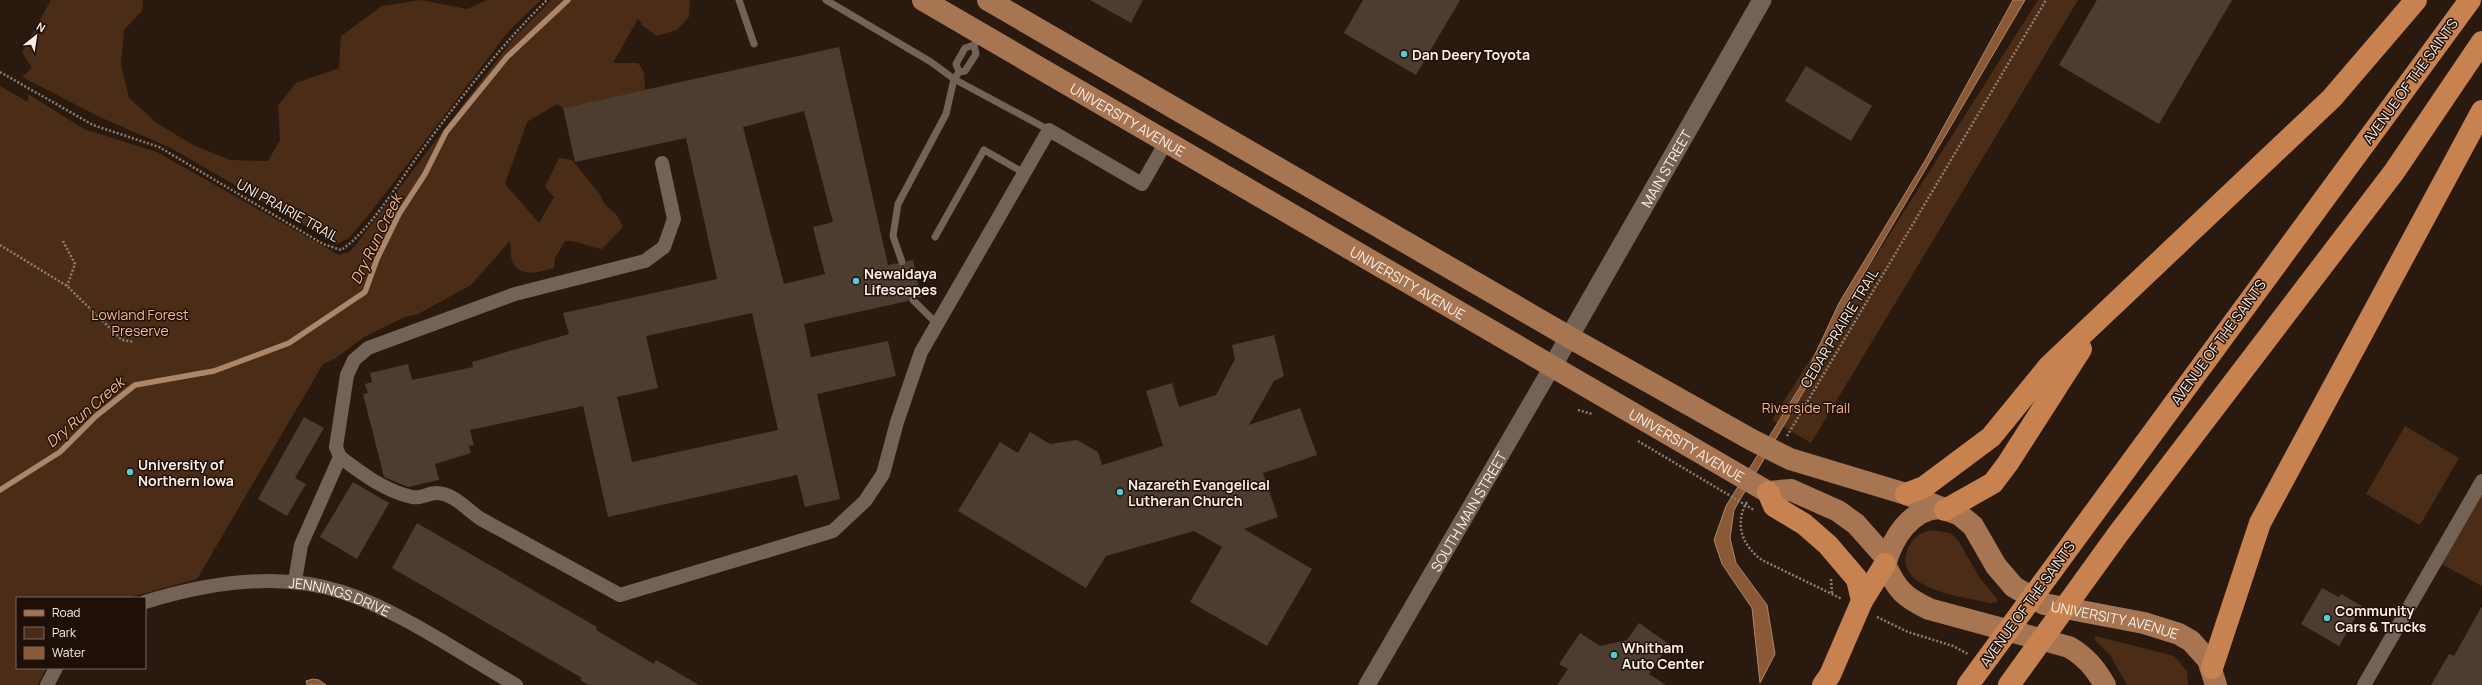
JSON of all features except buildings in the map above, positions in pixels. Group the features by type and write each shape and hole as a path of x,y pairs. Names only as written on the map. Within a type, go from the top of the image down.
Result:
{"highway":[{"name":"AVENUE OF THE SAINTS","path":"1968,685 2470,0"},
{"path":"1906,494 1924,487 1991,437 2049,366 2102,318 2332,98 2413,4"},
{"path":"2009,685 2118,534 2394,172 2480,45"},
{"path":"2212,679 2260,523 2482,111"},
{"path":"1943,509 1993,483 2008,463 2102,318"},
{"path":"1759,494 1774,506 1804,524 1828,545 1857,579 1861,604"},
{"path":"1823,685 1830,675 1861,604 1886,562"}],"main road":[{"name":"UNIVERSITY AVENUE","path":"923,0 977,39 1166,142 1524,348 1552,366 1733,471 1759,494"},
{"name":"UNIVERSITY AVENUE","path":"988,0 1569,337 1752,440 1787,449 1960,515 1973,526 1996,566 2014,587 2044,604 2144,623 2179,634 2199,649 2212,679"},
{"name":"MAIN STREET","path":"1569,337 1762,0"},
{"name":"SOUTH MAIN STREET","path":"1552,366 1569,337"},
{"path":"1759,494 1791,490 1838,511 1856,524 1886,562 1895,586 1908,598 1929,609 2069,647 2082,654 2095,667 2105,685"},
{"path":"1886,562 1891,546 1903,528 1928,508 1943,509"}],"street":[{"path":"662,163 674,218 664,247 644,261 515,294 368,348 354,360 346,375 336,447 340,457 376,483 397,492 414,498 437,493 458,500 465,508 481,519 620,595 833,531 865,501 883,474 897,422 921,352 936,323 1049,130 1142,184 1166,142"},
{"name":"SOUTH MAIN STREET","path":"1367,685 1552,366"},
{"path":"295,581 301,545 340,457"},
{"path":"2364,685 2482,481"},
{"name":"JENNINGS DRIVE","path":"146,602 215,585 241,582 295,581 342,591 379,606 516,685"},
{"path":"48,685 56,669"}],"lane":[{"path":"739,0 754,44"},
{"path":"826,0 931,62 954,79 1049,130"},
{"path":"959,72 956,64 965,48 977,39"},
{"path":"902,262 893,236 898,204 946,114 954,79 959,72 966,71 976,54 977,39"},
{"path":"935,237 984,150 1024,173"},
{"path":"913,300 936,323"}],"path":[{"name":"UNI PRAIRIE TRAIL","path":"0,72 93,125 159,147 323,244 341,250 349,245 374,217 457,102 511,35 547,0"},
{"name":"CEDAR PRAIRIE TRAIL","path":"1787,449 2046,0"},
{"path":"63,241 75,264 67,286"},
{"path":"0,245 67,286 122,340 134,342"},
{"path":"1578,410 1599,418"},
{"path":"1632,438 1755,511"},
{"path":"1759,494 1742,510 1740,524 1744,541 1750,551 1762,560 1861,604 1908,632 1953,646 1972,656"}],"green space":[{"path":"51,0 143,0 142,11 124,30 121,65 129,98 158,124 195,146 230,160 268,161 280,140 278,106 296,83 339,68 341,36 382,6 421,0 467,9 487,0 541,0 508,32 371,212 349,238 337,244 171,148 102,118 22,77 32,68 22,52"},
{"name":"University of Northern Iowa","path":"551,0 690,0 689,17 677,30 657,36 643,26 638,19 613,63 638,63 644,72 645,90 563,108 557,104 527,122 505,184 539,223 554,197 545,187 559,158 572,160 599,193 605,205 616,214 623,227 602,249 565,241 555,258 554,268 532,273 521,271 513,263 510,241 471,285 418,314 405,317 364,337 336,358 323,364 197,579 131,597 16,597 16,669 46,669 38,685 0,685 0,86 28,102 28,94 84,129 157,152 339,255 349,252 355,246 514,38"},
{"name":"Riverside Trail","path":"2038,0 2078,0 1811,443 1772,420"},
{"path":"2405,426 2459,458 2420,525 2366,494"},
{"path":"2482,481 2482,586 2436,561"},
{"path":"1931,530 1950,533 1958,540 1979,577 1997,599 1997,602 1990,603 1949,594 1921,583 1911,575 1906,564 1907,551 1916,537"},
{"path":"2096,636 2174,656 2187,671 2188,685 2127,685 2110,655 2094,639"}],"water":[{"path":"2013,0 2025,0 1845,306 1808,384 1734,510 1730,538 1736,563 1767,605 1775,654 1760,683 1752,608 1722,564 1714,540 1726,506 1800,387 1839,303 1926,159"},
{"path":"313,679 319,680 326,685 307,685 306,681"}],"waterway":[{"name":"Dry Run Creek","path":"0,490 60,452 96,416 135,385 214,371 289,343 365,292 377,259 399,214 425,174 446,132 507,57 568,0"}],"place":[{"name":"Dan Deery Toyota","path":"1404,54"},
{"name":"Newaldaya Lifescapes","path":"856,281"},
{"name":"University of Northern Iowa","path":"130,472"},
{"name":"Nazareth Evangelical Lutheran Church","path":"1120,492"},
{"name":"Community Cars & Trucks","path":"2327,618"},
{"name":"Whitham Auto Center","path":"1614,655"}],"park label":[{"name":"Lowland Forest Preserve","path":"140,322"}]}
